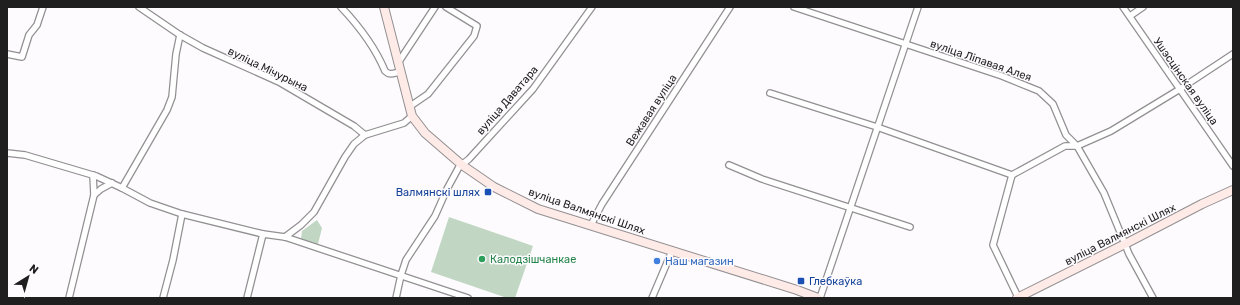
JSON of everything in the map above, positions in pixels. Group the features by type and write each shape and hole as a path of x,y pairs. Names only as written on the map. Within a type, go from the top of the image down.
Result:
{"main road":[{"name":"вуліца Валмянскі Шлях","path":"384,7 412,116 426,133 462,165 494,187 538,209 819,298"},
{"name":"вуліца Валмянскі Шлях","path":"1018,298 1202,204 1233,190"}],"street":[{"path":"7,54 22,57 29,36 37,26 43,7"},
{"name":"вуліца Мічурына","path":"139,7 180,35 203,48 279,82 354,126 365,135"},
{"path":"341,7 358,25 370,43 385,71 391,74 400,72"},
{"path":"398,63 435,7"},
{"path":"409,107 428,94 474,36 477,26 446,7"},
{"name":"вуліца Даватара","path":"396,298 406,260 434,216 459,167 470,159 533,89 592,7"},
{"name":"Вежавая вуліца","path":"591,226 602,204 730,7"},
{"name":"вуліца Ліпавая Алея","path":"794,7 1002,76 1039,91 1053,104 1066,135 1077,146 1104,193 1129,254 1153,298"},
{"path":"819,298 918,7"},
{"name":"Ушэсцінская вуліца","path":"1123,7 1233,166"},
{"path":"1130,16 1143,7"},
{"path":"122,188 167,110 172,97 176,54 180,35"},
{"path":"1018,298 992,245 1012,175 1066,146 1077,146 1111,131 1180,89 1233,54"},
{"path":"770,93 877,127 1012,175"},
{"path":"285,237 301,225 314,212 354,144 365,135 404,123 412,116"},
{"path":"7,153 25,155 93,175 150,203 182,214 263,234 285,237 468,298"},
{"path":"729,166 762,179 910,227"},
{"path":"70,298 94,195 93,175"},
{"path":"94,195 112,183"},
{"path":"163,298 173,260 182,214"},
{"path":"247,298 263,234"},
{"path":"652,298 672,251"}],"green space":[{"name":"Калодзішчанкае","path":"449,217 533,246 515,298 507,298 431,272"},
{"path":"317,220 322,228 318,244 301,239 302,231"}],"place":[{"name":"Валмянскі шлях","path":"488,192"},
{"name":"Калодзішчанкае","path":"482,259"},
{"name":"Наш магазин","path":"657,261"},
{"name":"Глебкаўка","path":"801,281"}]}
